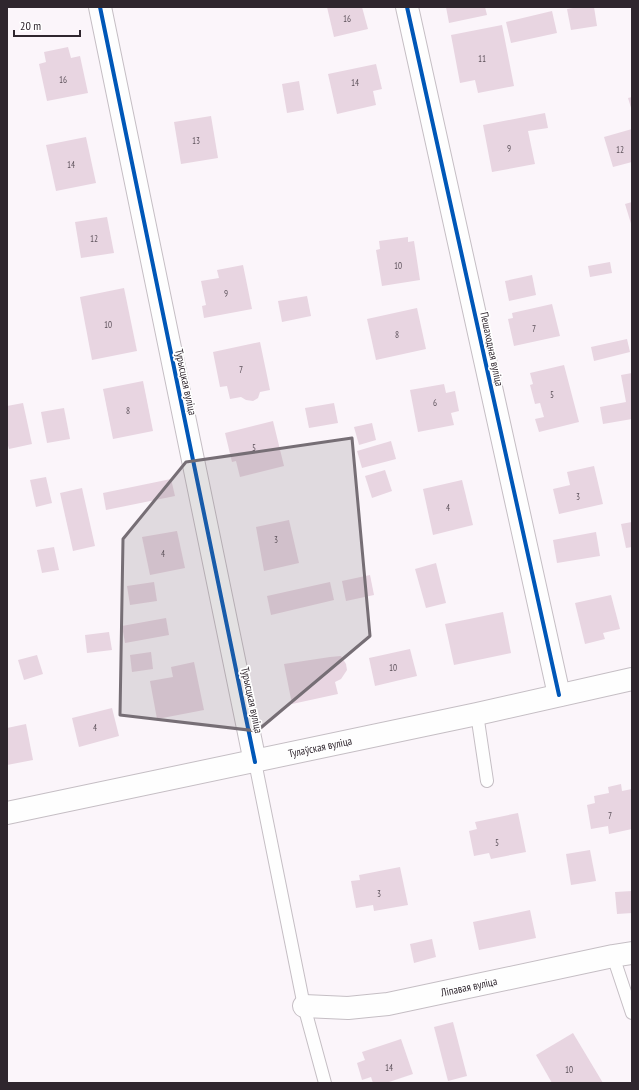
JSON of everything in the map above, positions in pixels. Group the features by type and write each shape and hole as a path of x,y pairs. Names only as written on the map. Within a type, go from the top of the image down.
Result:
{"street":[{"name":"Турысцкая вуліца","path":"100,7 255,762"},
{"name":"Пешаходная вуліца","path":"407,7 559,695"},
{"name":"Тулаўская вуліца","path":"7,813 255,762 632,679"},
{"name":"Ліпавая вуліца","path":"304,1006 348,1008 388,1004 622,955"}],"lane":[{"path":"478,714 486,781"},
{"path":"255,762 304,1006 325,1083"},
{"path":"622,955 632,1013"}],"highlighted area":[{"path":"352,438 370,636 257,731 120,715 123,539 186,462"}],"building":[{"path":"327,7 362,7 368,29 334,37"},
{"path":"446,7 485,7 487,15 449,23"},
{"path":"594,7 597,26 571,30 567,9"},
{"path":"552,11 557,33 511,43 506,22"},
{"path":"502,25 514,86 478,93 475,80 460,83 451,35"},
{"path":"68,47 71,58 80,56 88,93 47,101 39,64 46,62 44,52"},
{"path":"376,64 382,89 373,91 376,105 337,114 328,74"},
{"path":"299,81 304,110 287,113 282,84"},
{"path":"632,97 632,111 628,98"},
{"path":"545,113 548,128 528,131 535,164 492,172 483,125"},
{"path":"211,116 218,158 181,164 174,122"},
{"path":"632,129 632,162 613,167 604,137"},
{"path":"86,137 96,183 56,191 46,145"},
{"path":"632,202 632,227 625,204"},
{"path":"107,217 114,253 81,258 75,222"},
{"path":"408,237 408,242 414,241 420,280 382,286 376,250 380,249 379,241"},
{"path":"610,262 612,273 590,277 588,266"},
{"path":"243,265 252,309 204,318 202,306 206,305 201,281 219,278 217,270"},
{"path":"532,275 536,295 509,301 505,281"},
{"path":"124,288 137,351 92,360 80,297"},
{"path":"307,296 311,316 282,322 278,301"},
{"path":"552,304 560,336 514,346 508,319 513,318 512,313"},
{"path":"417,308 426,349 376,360 367,319"},
{"path":"627,339 630,352 594,361 591,347"},
{"path":"260,342 270,390 260,392 258,398 253,401 246,400 241,397 230,399 227,386 220,387 213,352"},
{"path":"564,365 579,422 539,432 535,419 544,417 540,403 535,404 530,385 533,384 530,373"},
{"path":"632,373 632,419 603,424 600,407 626,402 621,375"},
{"path":"143,381 153,431 113,439 103,389"},
{"path":"444,384 446,393 455,391 459,411 451,413 454,425 418,432 410,390"},
{"path":"23,403 32,444 9,449 7,442 7,406"},
{"path":"334,403 338,423 309,428 305,408"},
{"path":"64,408 70,439 47,443 41,412"},
{"path":"273,421 284,466 240,477 236,461 232,462 225,433"},
{"path":"372,423 376,440 359,445 354,427"},
{"path":"391,441 396,459 362,468 357,451"},
{"path":"594,466 603,504 559,514 553,489 570,485 567,472"},
{"path":"385,470 392,491 372,498 365,476"},
{"path":"46,477 52,503 36,507 30,480"},
{"path":"171,479 175,496 106,510 103,493"},
{"path":"462,480 473,525 433,535 423,489"},
{"path":"82,488 95,546 73,551 60,493"},
{"path":"289,520 299,563 264,571 256,527"},
{"path":"632,522 632,547 626,548 621,524"},
{"path":"177,531 185,568 150,575 142,537"},
{"path":"596,532 600,556 557,563 553,540"},
{"path":"54,547 59,570 42,573 37,550"},
{"path":"436,563 446,603 426,608 415,569"},
{"path":"370,575 374,595 346,601 342,581"},
{"path":"154,582 157,601 130,605 127,586"},
{"path":"330,582 334,600 271,615 267,596"},
{"path":"611,595 620,629 603,633 605,639 585,644 575,603"},
{"path":"503,612 511,653 454,665 445,624"},
{"path":"166,618 169,635 125,643 122,626"},
{"path":"109,632 112,650 87,653 85,635"},
{"path":"410,649 417,676 375,686 369,658"},
{"path":"151,652 153,669 132,672 130,655"},
{"path":"37,655 43,674 24,680 18,660"},
{"path":"341,656 346,664 347,670 341,679 335,682 338,694 292,704 284,664"},
{"path":"194,662 204,710 157,719 150,681 173,677 171,667"},
{"path":"112,708 119,736 79,747 72,718"},
{"path":"26,724 33,760 7,765 7,728"},
{"path":"621,784 622,791 632,789 632,829 609,834 608,826 591,829 587,805 595,803 594,796 609,793 608,787"},
{"path":"518,813 526,852 491,859 489,853 474,856 469,831 477,829 475,822"},
{"path":"590,850 596,881 571,885 566,854"},
{"path":"400,867 408,905 374,911 373,905 356,908 351,881 360,880 359,875"},
{"path":"632,891 632,913 617,914 615,892"},
{"path":"530,910 536,938 479,950 473,922"},
{"path":"432,939 436,957 414,963 410,944"},
{"path":"453,1022 467,1076 448,1081 434,1027"},
{"path":"573,1033 603,1083 552,1083 536,1055"},
{"path":"401,1039 413,1074 386,1083 373,1083 371,1077 362,1080 357,1063 365,1060 362,1052"}],"cycle path":[{"path":"100,7 255,762"},
{"path":"407,7 559,695"}]}
